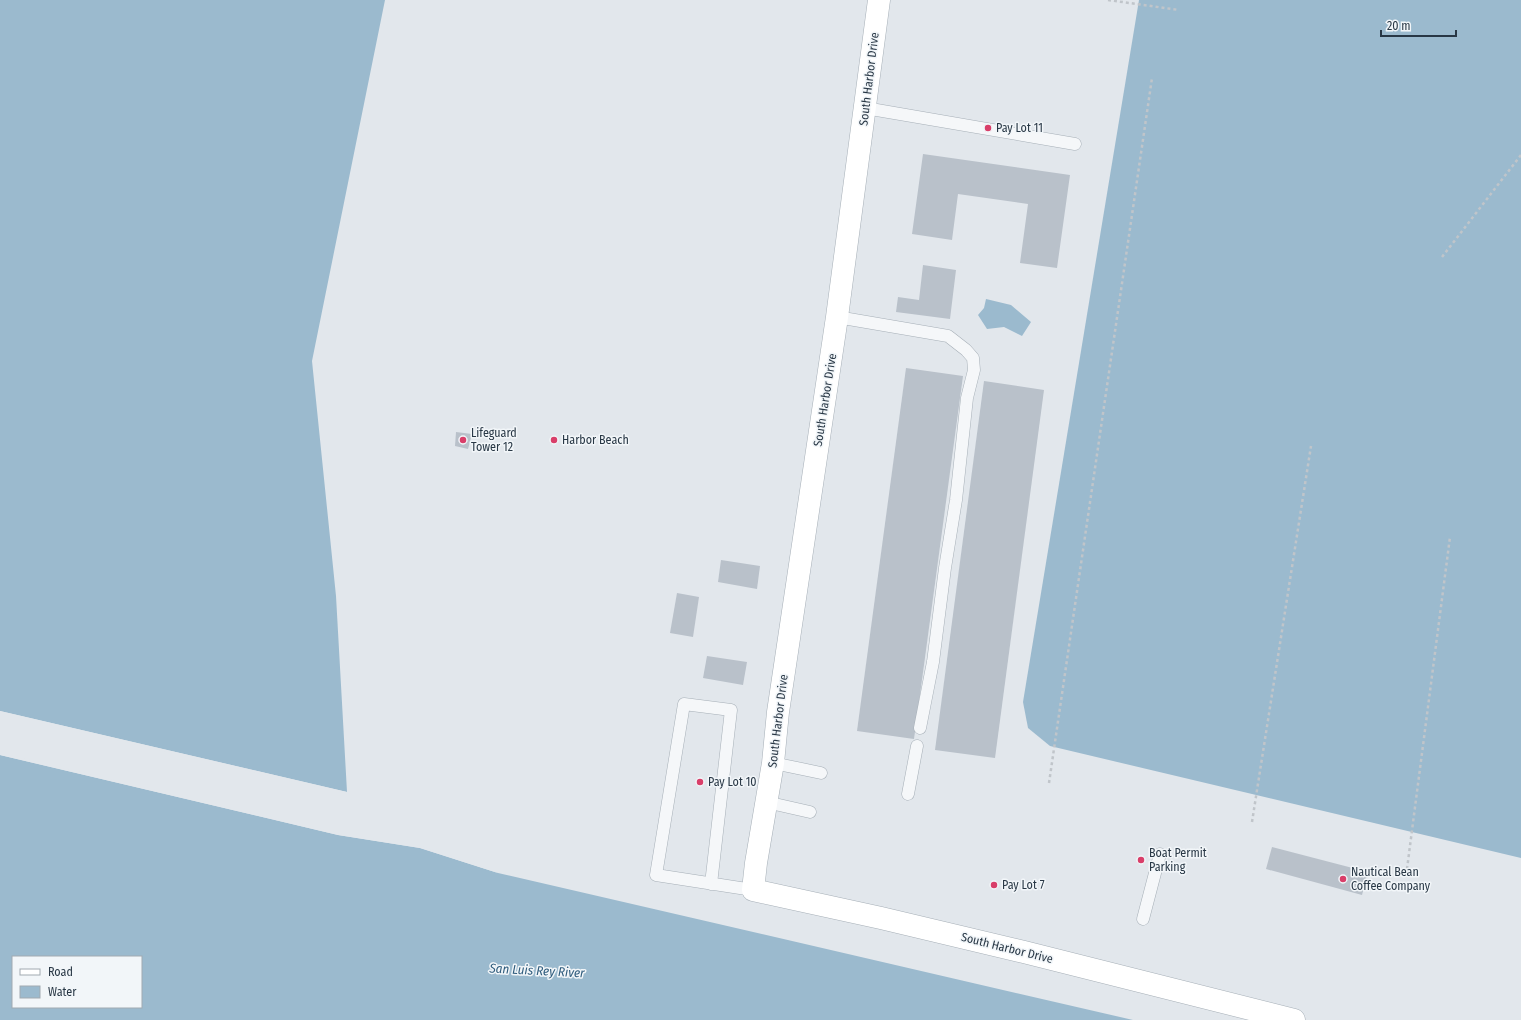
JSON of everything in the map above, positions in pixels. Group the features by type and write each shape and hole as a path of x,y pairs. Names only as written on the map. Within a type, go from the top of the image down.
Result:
{"street":[{"name":"South Harbor Drive","path":"879,0 837,317 778,712 773,763 756,863 753,890 881,918 1024,952 1294,1020"}],"lane":[{"path":"865,108 1075,144"},
{"path":"837,317 948,336 966,350 973,358 974,370 967,398 956,500 945,568 933,662 920,728"},
{"path":"711,884 732,710 684,704 656,874 711,884 753,890"},
{"path":"908,794 917,746"},
{"path":"773,763 821,773"},
{"path":"766,802 810,812"},
{"path":"1143,919 1160,854"}],"path":[{"path":"1108,0 1179,10"},
{"path":"1049,783 1152,78"},
{"path":"1442,257 1521,156"},
{"path":"1252,822 1311,446"},
{"path":"1407,869 1450,537"}],"water":[{"path":"0,0 385,0 312,361 336,596 347,792 0,711"},
{"path":"1139,0 1521,0 1521,858 1050,746 1028,728 1023,702"},
{"path":"986,299 1011,305 1031,322 1022,336 1004,327 987,329 978,315 984,308"},
{"name":"San Luis Rey River","path":"0,755 338,835 420,848 498,873 1133,1020 0,1020"}],"pier":[{"path":"0,711 349,793 347,794 0,713"},
{"path":"0,753 338,833 421,846 498,873 420,848 338,835 0,755"}],"building":[{"path":"923,154 1070,175 1057,268 1020,263 1028,204 958,194 952,240 912,234"},
{"path":"923,265 956,270 950,319 896,312 898,297 919,300"},
{"path":"906,368 963,376 914,739 857,731"},
{"path":"984,381 1044,390 995,758 935,750"},
{"name":"Lifeguard Tower 12","path":"456,432 472,434 468,449 455,446"},
{"path":"721,560 760,566 757,589 718,582"},
{"path":"677,593 699,597 693,637 670,633"},
{"path":"707,656 747,662 743,685 703,678"},
{"path":"1272,847 1368,872 1362,895 1266,869"}],"place":[{"name":"Pay Lot 11","path":"988,128"},
{"name":"Lifeguard Tower 12","path":"463,440"},
{"name":"Harbor Beach","path":"554,440"},
{"name":"Pay Lot 10","path":"700,782"},
{"name":"Boat Permit Parking","path":"1141,860"},
{"name":"Nautical Bean Coffee Company","path":"1343,879"},
{"name":"Pay Lot 7","path":"994,885"}]}
